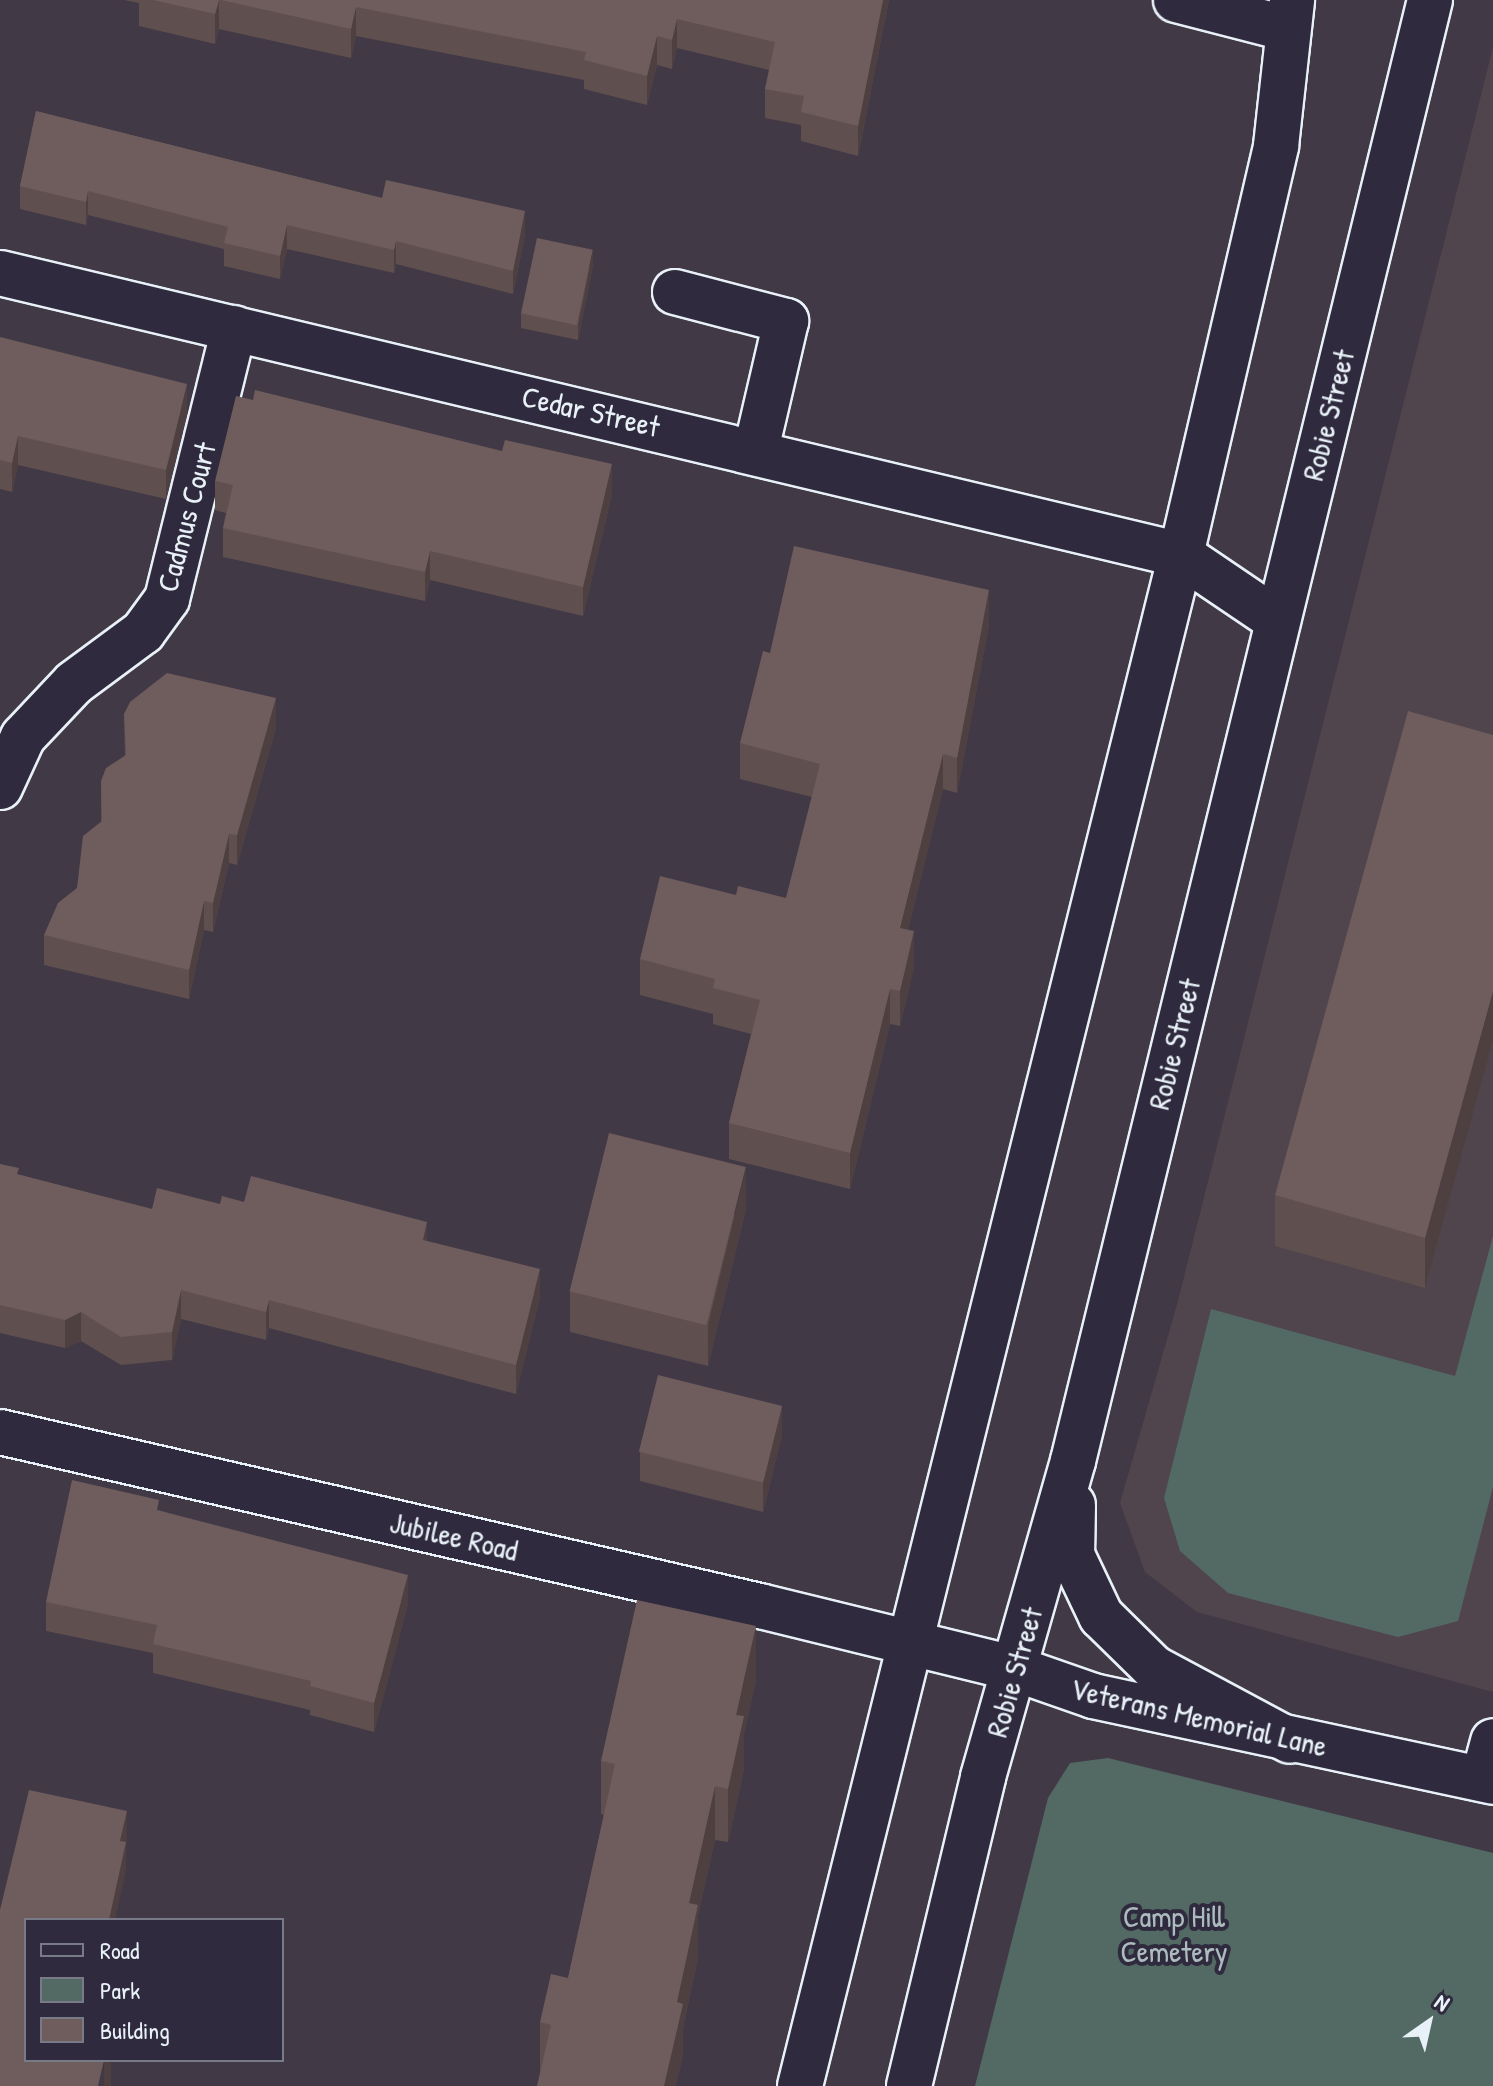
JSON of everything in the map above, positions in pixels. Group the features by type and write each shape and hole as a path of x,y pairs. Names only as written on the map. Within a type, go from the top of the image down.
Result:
{"main road":[{"path":"800,2086 907,1643 1181,555 1276,146 1288,14 1176,0"},
{"name":"Robie Street","path":"909,2086 983,1777 1073,1461 1430,0"},
{"name":"Cedar Street","path":"0,273 756,450 1181,555"},
{"path":"675,292 786,321 756,450"},
{"name":"Cadmus Court","path":"0,787 23,737 74,683 143,632 167,599 234,328"},
{"path":"1181,555 1277,620"},
{"name":"Jubilee Road","path":"0,1432 907,1643"},
{"path":"1073,1461 1072,1555 1101,1616 1154,1668 1290,1741"},
{"name":"Veterans Memorial Lane","path":"907,1643 1016,1669 1093,1696 1290,1741 1490,1767"}],"shaded area":[{"path":"1493,47 1493,1692 1197,1612 1145,1572 1120,1503 1178,1301"}],"green space":[{"path":"1493,1236 1493,1487 1458,1621 1398,1637 1228,1593 1180,1551 1164,1498 1211,1309 1455,1376"},
{"name":"Camp Hill Cemetery","path":"1108,1758 1493,1853 1493,2086 975,2086 1048,1798 1070,1763"}],"building":[{"path":"153,0 219,0 215,14"},
{"path":"221,0 883,0 858,126 801,112 804,96 765,89 775,42 677,19 672,40 657,36 647,76 584,60 586,52 356,7 351,29"},
{"path":"36,111 382,198 386,180 525,211 513,271 396,241 394,250 287,225 280,256 224,243 228,227 88,191 86,202 20,186"},
{"path":"537,238 593,250 577,325 521,313"},
{"path":"0,337 187,384 166,470 18,436 12,463 0,460"},
{"path":"255,390 502,451 505,440 612,464 583,587 430,551 425,572 223,528 233,485 215,481 236,396 253,400"},
{"path":"794,546 989,590 957,758 943,754 900,928 914,931 900,991 890,989 850,1153 729,1123 760,1000 713,988 715,979 640,959 660,876 736,895 738,886 786,898 820,764 740,743 763,651 770,653"},
{"path":"167,673 276,698 237,835 229,834 213,903 204,901 189,970 44,935 58,903 77,888 83,836 102,821 101,781 106,768 126,755 124,714 130,702"},
{"path":"1408,711 1493,735 1493,991 1425,1238 1275,1195"},
{"path":"609,1133 746,1167 706,1325 570,1291"},
{"path":"0,1164 19,1168 17,1174 152,1209 157,1188 220,1204 222,1196 244,1202 251,1176 427,1222 423,1240 540,1269 516,1365 269,1300 266,1312 181,1290 172,1332 121,1337 81,1312 65,1320 0,1305"},
{"path":"658,1375 782,1406 763,1483 639,1452"},
{"path":"72,1480 159,1500 157,1510 408,1575 374,1703 310,1686 311,1681 153,1644 157,1625 46,1602"},
{"path":"637,1600 756,1626 736,1715 744,1716 728,1789 715,1786 689,1903 698,1905 677,2002 683,2004 664,2086 537,2086 551,2025 540,2022 551,1974 568,1978 615,1764 601,1761"},
{"path":"29,1790 127,1811 120,1841 126,1842 109,1918 24,1918 24,2062 104,2062 98,2086 0,2086 0,1910"}]}
